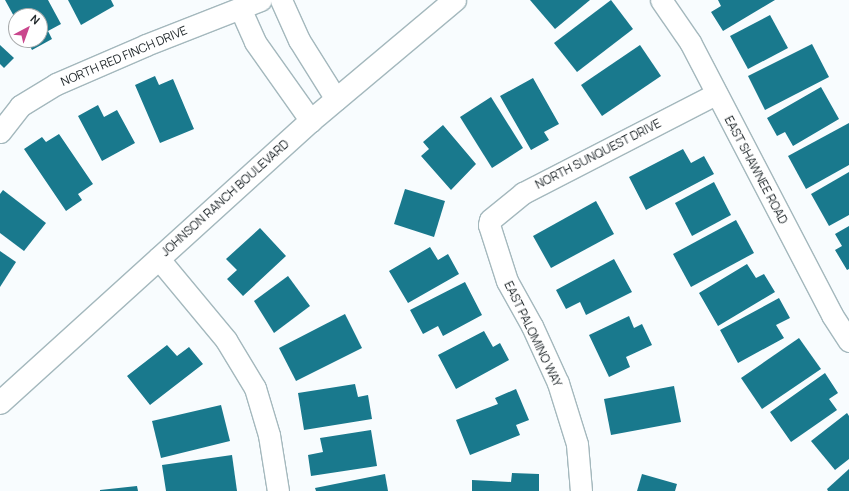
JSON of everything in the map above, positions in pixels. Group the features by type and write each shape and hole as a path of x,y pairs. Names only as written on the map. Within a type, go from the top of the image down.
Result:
{"street":[{"name":"NORTH RED FINCH DRIVE","path":"0,132 20,106 56,84 261,0"},
{"path":"281,0 299,40 336,99"},
{"name":"JOHNSON RANCH BOULEVARD","path":"0,403 158,258 311,121 455,0"},
{"name":"EAST SHAWNEE ROAD","path":"661,0 690,42 832,315 849,341"},
{"path":"240,8 255,42 311,121"},
{"name":"NORTH SUNQUEST DRIVE","path":"489,225 490,220 522,193 716,94"},
{"name":"EAST PALOMINO WAY","path":"489,225 507,281 532,326 558,383 577,444 581,491"},
{"path":"158,258 226,340 255,388 269,435 278,491"}],"building":[{"path":"5,0 48,0 61,24 48,31 48,8 9,8"},
{"path":"68,0 111,0 114,6 81,25"},
{"path":"530,0 590,0 555,29"},
{"path":"611,0 633,29 577,72 554,43"},
{"path":"718,0 775,0 723,31 711,12 721,6"},
{"path":"770,15 788,48 748,69 730,36"},
{"path":"48,31 52,39 48,41"},
{"path":"812,44 829,77 765,110 748,76"},
{"path":"0,45 14,58 4,68 0,64"},
{"path":"640,45 661,76 602,116 581,85"},
{"path":"155,76 159,85 173,79 194,129 160,143 135,85"},
{"path":"533,78 559,124 544,132 549,140 531,150 500,96"},
{"path":"821,87 839,119 793,146 785,132 777,136 767,118"},
{"path":"491,97 523,148 492,168 460,117"},
{"path":"98,105 104,117 117,110 135,143 102,161 78,116"},
{"path":"849,123 849,165 806,189 788,156"},
{"path":"443,125 476,164 451,190 421,156 429,149 423,142"},
{"path":"59,134 93,184 78,194 82,200 66,211 24,149 42,137 46,142"},
{"path":"683,149 691,163 704,156 714,174 646,210 629,177"},
{"path":"849,172 849,215 829,226 811,194"},
{"path":"714,182 731,215 692,236 675,203"},
{"path":"405,189 445,201 434,237 394,224"},
{"path":"3,190 46,223 24,251 0,233 0,194"},
{"path":"596,201 614,234 551,268 533,236"},
{"path":"736,220 754,253 691,287 673,254"},
{"path":"849,226 849,269 847,270 835,250 842,246 835,234"},
{"path":"260,228 286,256 243,296 227,279 237,270 226,259"},
{"path":"430,247 438,260 448,254 459,274 408,303 389,271"},
{"path":"0,251 16,262 0,287"},
{"path":"614,259 632,292 586,315 580,302 566,309 556,290"},
{"path":"747,264 756,278 764,274 775,292 718,326 699,293"},
{"path":"288,276 310,306 274,333 254,301"},
{"path":"465,282 482,315 443,336 438,326 423,334 410,310"},
{"path":"779,298 790,318 776,325 784,338 738,363 720,330"},
{"path":"345,314 362,348 296,381 279,348"},
{"path":"629,316 634,328 642,324 652,345 626,357 630,367 609,377 589,335"},
{"path":"484,331 493,347 500,343 509,360 456,389 438,355"},
{"path":"799,338 821,369 762,409 741,378"},
{"path":"167,345 177,356 189,347 203,364 150,405 127,376"},
{"path":"825,373 838,393 829,399 837,410 791,442 770,412"},
{"path":"355,384 358,397 368,395 372,419 304,430 298,393"},
{"path":"674,386 681,422 611,435 604,399"},
{"path":"516,389 529,420 516,425 520,435 470,455 456,420 498,404 495,398"},
{"path":"221,405 230,441 161,458 152,421"},
{"path":"847,413 849,416 849,459 835,470 811,441"},
{"path":"371,430 377,466 311,476 308,455 323,452 320,438"},
{"path":"232,455 237,491 166,491 162,465"},
{"path":"849,469 849,491 828,491 827,489"},
{"path":"512,473 539,474 539,491 472,491 472,480 511,482"},
{"path":"385,474 388,491 316,491 315,488"},
{"path":"642,474 677,484 675,491 637,491"},
{"path":"137,486 138,491 100,491 100,490"}]}
